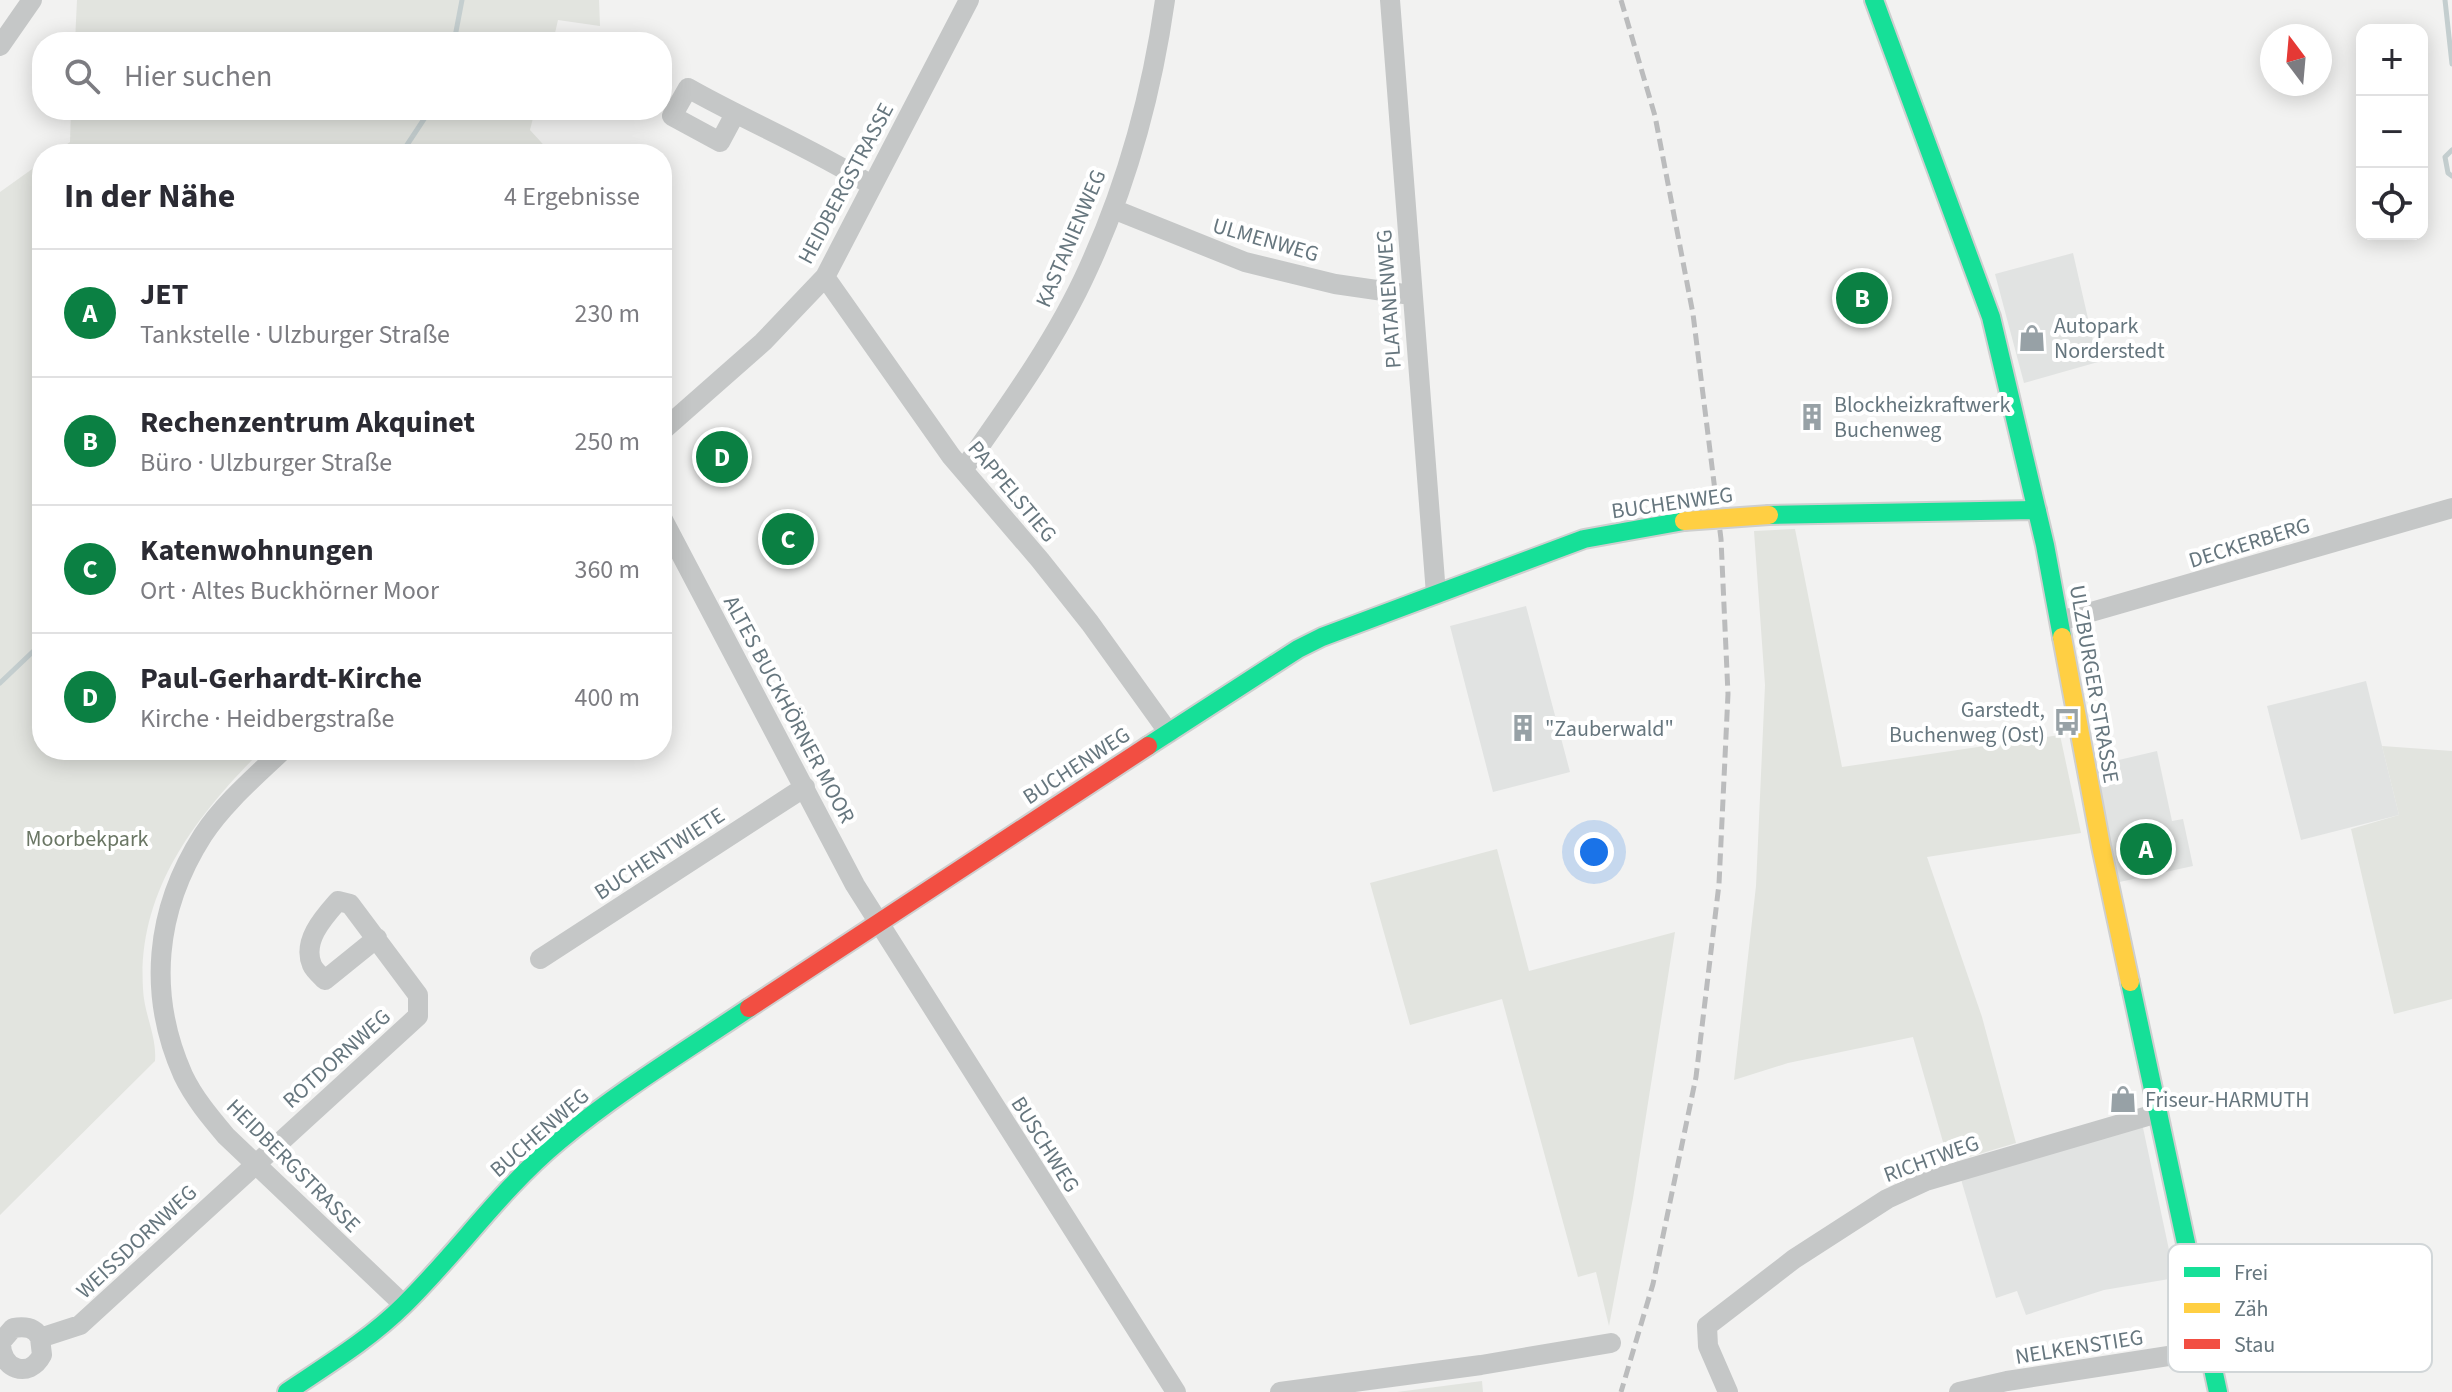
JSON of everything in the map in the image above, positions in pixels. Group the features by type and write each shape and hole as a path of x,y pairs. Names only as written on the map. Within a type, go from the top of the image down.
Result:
{"street":[{"path":"0,46 32,0"},
{"name":"HEIDBERGSTRASSE","path":"672,422 763,342 825,277 969,0"},
{"name":"KASTANIENWEG","path":"963,470 1054,334 1088,270 1132,152 1158,52 1165,0"},
{"name":"PLATANENWEG","path":"1390,0 1436,594"},
{"name":"ULZBURGER STRASSE","path":"1874,0 1991,317 2037,510 2101,846 2185,1244"},
{"path":"735,114 762,124 871,185"},
{"name":"ULMENWEG","path":"1113,209 1245,262 1335,284 1411,295"},
{"name":"PAPPELSTIEG","path":"825,277 909,399 963,470 1090,623 1169,733"},
{"name":"DECKERBERG","path":"2060,621 2452,508"},
{"name":"BUCHENWEG","path":"287,1392 363,1340 404,1305 485,1214 559,1141 615,1098 877,922 1298,649 1322,637 1584,539 1684,521 1769,515 2037,510"},
{"name":"ALTES BUCKHÖRNER MOOR","path":"672,537 877,922"},
{"name":"HEIDBERGSTRASSE","path":"273,760 204,834 176,890 160,960 163,1015 184,1078 226,1136 404,1305"},
{"name":"BUCHENTWIETE","path":"540,959 805,787"},
{"name":"BUSCHWEG","path":"877,922 1176,1392"},
{"name":"ROTDORNWEG","path":"255,1164 418,1016 418,995 377,938"},
{"name":"RICHTWEG","path":"1728,1392 1708,1346 1707,1326 1794,1259 1887,1199 1926,1181 2158,1113"},
{"name":"WEISSDORNWEG","path":"40,1338 80,1325 255,1164"},
{"path":"1280,1392 1481,1365 1611,1343"},
{"name":"NELKENSTIEG","path":"1962,1392 2168,1356"},
{"name":"ULZBURGER STRASSE","path":"2213,1372 2218,1392"}],"shaded area":[{"path":"2073,253 2098,362 2024,383 1995,274"},
{"path":"1526,606 1570,772 1493,792 1450,626"},
{"path":"2366,681 2399,815 2301,840 2267,706"},
{"path":"2157,751 2172,821 2183,819 2193,866 2115,883 2089,767"},
{"path":"2142,1123 2168,1245 2168,1279 2104,1290 2026,1315 2017,1291 1996,1298 1960,1176"}],"green space":[{"path":"77,0 599,0 600,26 558,20 555,32 75,32"},
{"path":"71,120 532,120 530,130 543,144 67,144 70,142"},
{"name":"Moorbekpark","path":"32,169 32,760 252,760 194,828 161,887 150,919 144,953 143,989 155,1061 0,1215 0,192"},
{"path":"1795,529 1842,767 2060,735 2081,833 1927,857 1982,1017 2016,1143 1949,1163 1913,1037 1788,1063 1734,1080 1756,886 1765,685 1754,531"},
{"path":"2382,746 2452,751 2452,999 2394,1014 2351,829 2399,815"},
{"path":"1497,849 1529,971 1675,932 1633,1198 1609,1326 1596,1272 1578,1277 1502,999 1410,1025 1370,883"},
{"path":"1482,1381 1483,1392 1397,1392"}],"waterway":[{"path":"456,32 462,0"},
{"path":"2445,0 2452,64"},
{"path":"408,144 423,120"},
{"path":"2452,150 2445,157 2448,173 2452,176"},
{"path":"0,683 32,653"}],"railway":[{"path":"1621,0 1655,116 1693,314 1721,539 1728,694 1719,884 1696,1077 1653,1284 1621,1392"}],"traffic: fast":[{"path":"1874,0 1991,317 2045,545 2062,637"},
{"path":"1769,515 2037,510"},
{"path":"1148,746 1298,649 1322,637 1584,539 1684,521"},
{"path":"2130,982 2186,1244"},
{"path":"287,1392 348,1351 391,1317 424,1285 518,1179 559,1141 629,1088 749,1008"},
{"path":"2214,1372 2218,1392"}],"traffic: slow":[{"path":"1684,521 1769,515"},
{"path":"2062,637 2130,982"}],"traffic: jam":[{"path":"749,1008 1148,746"}],"place":[{"name":"Rechenzentrum Akquinet","path":"1862,298"},
{"name":"Autopark Norderstedt","path":"2032,338"},
{"name":"Blockheizkraftwerk Buchenweg","path":"1812,417"},
{"name":"Paul-Gerhardt-Kirche","path":"722,457"},
{"name":"Katenwohnungen","path":"788,539"},
{"name":"Garstedt, Buchenweg (Ost)","path":"2067,722"},
{"name":"\"Zauberwald\"","path":"1523,728"},
{"name":"JET","path":"2146,849"},
{"name":"Friseur-HARMUTH","path":"2123,1099"}]}
